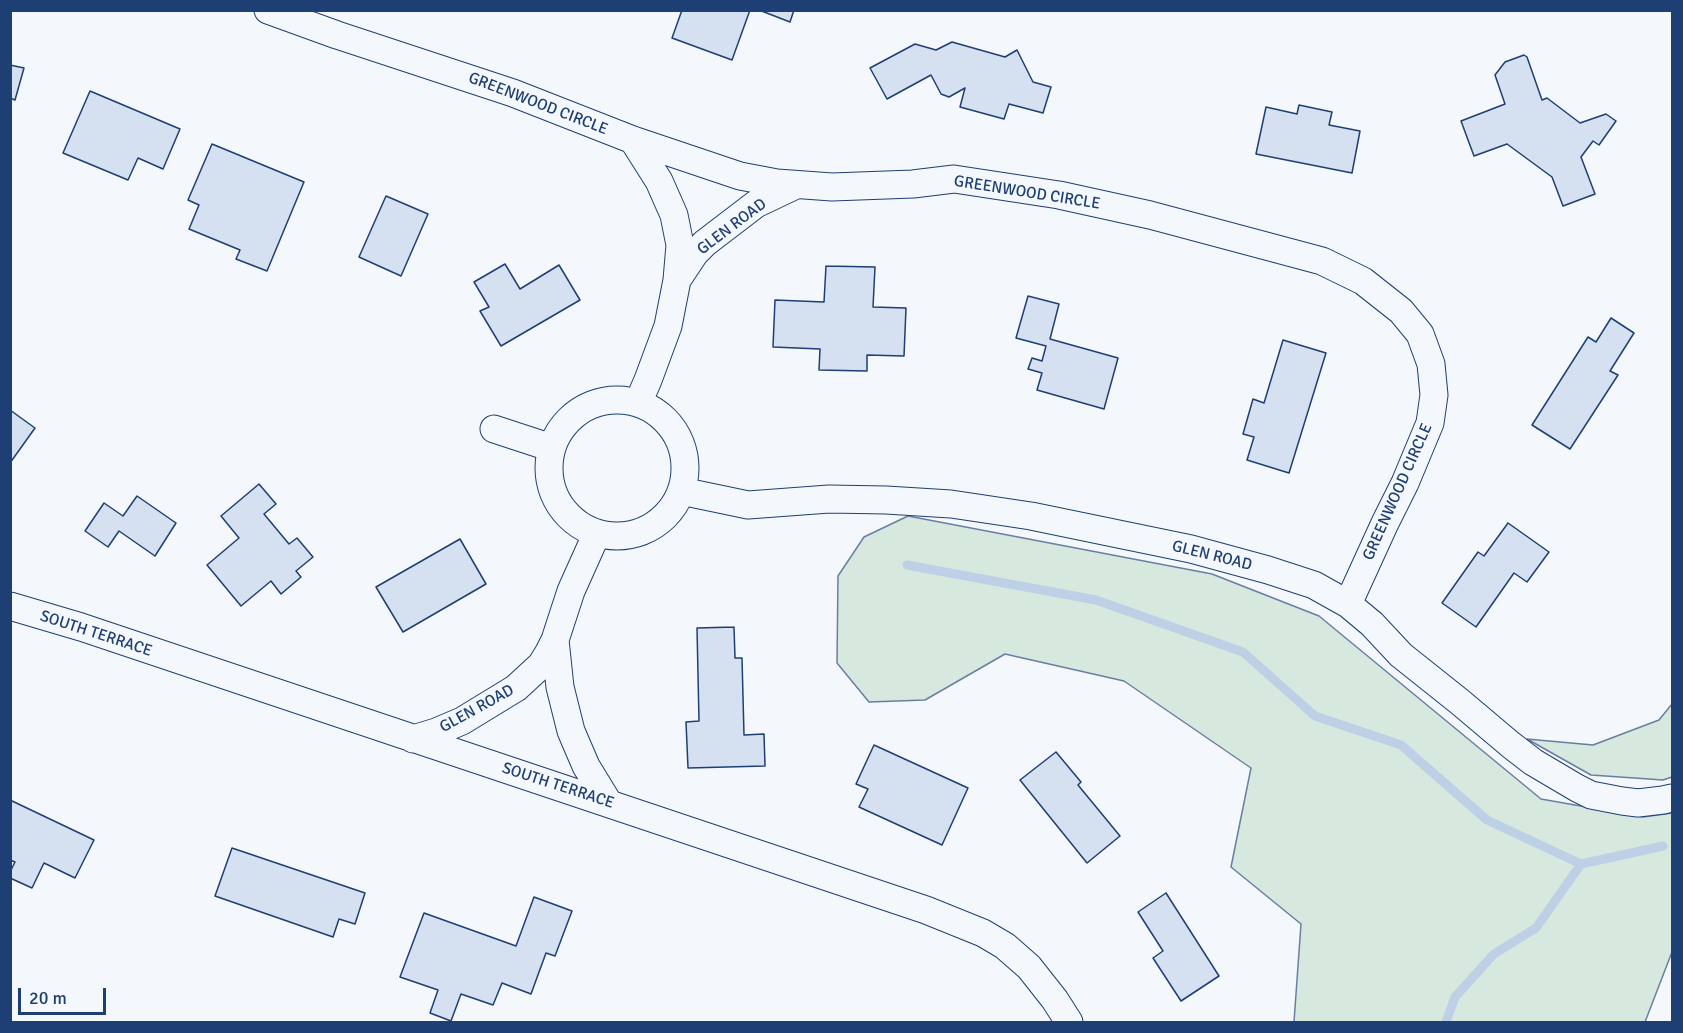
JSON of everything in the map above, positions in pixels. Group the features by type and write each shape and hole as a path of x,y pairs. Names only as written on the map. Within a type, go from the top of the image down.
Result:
{"street":[{"name":"GREENWOOD CIRCLE","path":"268,10 513,93 633,140 740,176 777,183 832,187 954,179 1059,195 1150,215 1322,261 1363,281 1401,311 1420,334 1431,364 1434,395 1430,423 1405,483 1348,604"},
{"name":"GLEN ROAD","path":"633,140 659,181 674,215 680,245 677,280 668,326 638,403"},
{"name":"GLEN ROAD","path":"677,280 695,253 705,243 756,204 796,185"},
{"path":"627,400 638,403 654,411 671,426 682,446 685,476 681,491 675,504 659,522 638,533 614,536 597,533 571,518 557,500 550,481 549,467 552,448 563,426 576,414 597,403 627,400"},
{"path":"494,429 552,448"},
{"name":"GLEN ROAD","path":"681,491 748,505 829,499 951,504 1031,516 1191,549 1268,570 1314,585 1348,604 1372,624 1401,655 1511,745 1533,762 1576,788 1591,795 1638,803 1672,798"},
{"name":"GLEN ROAD","path":"413,739 462,721 516,688 541,665 555,640 571,591 597,533"},
{"name":"SOUTH TERRACE","path":"10,606 81,627 926,910 983,933 1005,946 1029,967 1055,1000 1069,1023"},
{"name":"GLEN ROAD","path":"555,640 560,687 571,731 586,766 608,802"}],"shaded area":[{"path":"908,516 1212,574 1319,616 1541,799 1643,817 1672,813 1672,952 1645,1022 1294,1022 1301,924 1231,867 1251,768 1124,681 1005,654 925,700 869,702 837,663 838,576 864,537"},
{"path":"1672,704 1672,777 1663,780 1591,775 1527,739 1593,745 1659,720"}],"building":[{"path":"682,10 750,10 732,60 672,38"},
{"path":"759,10 794,10 790,22"},
{"path":"952,42 1005,57 1017,50 1033,82 1051,87 1043,113 1009,104 1004,119 960,107 965,88 949,97 941,94 931,75 887,99 870,68 915,44 936,50"},
{"path":"1524,55 1527,57 1542,100 1547,98 1580,123 1606,114 1616,121 1599,145 1593,141 1581,157 1595,194 1563,206 1552,177 1507,144 1474,156 1461,121 1505,104 1495,75 1505,62"},
{"path":"10,65 24,68 15,100 10,98"},
{"path":"90,91 180,129 163,169 138,158 128,180 63,153"},
{"path":"1299,105 1332,112 1329,125 1360,131 1352,173 1256,154 1266,107 1297,114"},
{"path":"212,144 304,182 267,271 236,259 240,250 189,229 199,205 188,200"},
{"path":"386,196 428,214 401,276 359,257"},
{"path":"505,264 520,289 559,265 580,300 501,346 480,311 489,307 474,282"},
{"path":"826,266 875,267 873,307 906,308 904,356 867,355 867,371 819,370 820,349 773,347 775,300 824,302"},
{"path":"1028,296 1059,304 1050,339 1118,358 1104,409 1037,390 1042,373 1028,369 1032,358 1042,361 1046,346 1016,338"},
{"path":"1611,318 1634,333 1610,371 1618,375 1570,449 1532,425 1588,337 1596,342"},
{"path":"1283,340 1326,353 1289,473 1247,460 1254,437 1243,434 1253,399 1264,403"},
{"path":"10,410 35,428 10,463"},
{"path":"259,484 276,504 264,514 289,544 297,538 313,557 296,571 301,577 281,594 271,581 241,606 207,565 239,538 221,516"},
{"path":"137,496 176,523 155,556 119,531 108,547 85,531 104,503 123,516"},
{"path":"1508,523 1549,552 1527,582 1514,573 1476,627 1442,603 1478,552 1484,556"},
{"path":"460,539 486,584 403,632 376,587"},
{"path":"734,627 735,658 742,658 744,735 764,734 765,766 688,768 686,722 699,721 697,628"},
{"path":"874,745 968,788 942,845 859,807 868,789 856,784"},
{"path":"1056,752 1081,782 1078,785 1120,836 1087,863 1020,780"},
{"path":"10,800 94,840 75,878 44,863 32,888 10,878 15,862 10,860"},
{"path":"232,848 365,893 355,924 339,919 333,937 215,896"},
{"path":"1166,893 1219,976 1181,1001 1153,958 1163,951 1138,912"},
{"path":"534,897 572,911 555,956 546,953 531,994 502,983 493,1005 461,994 451,1021 430,1013 438,990 400,977 424,913 516,946"}],"waterway":[{"path":"907,565 1096,600 1243,652 1315,716 1401,745 1487,820 1581,864 1663,846"},
{"path":"1446,1022 1455,997 1494,954 1536,928 1581,864"}]}
